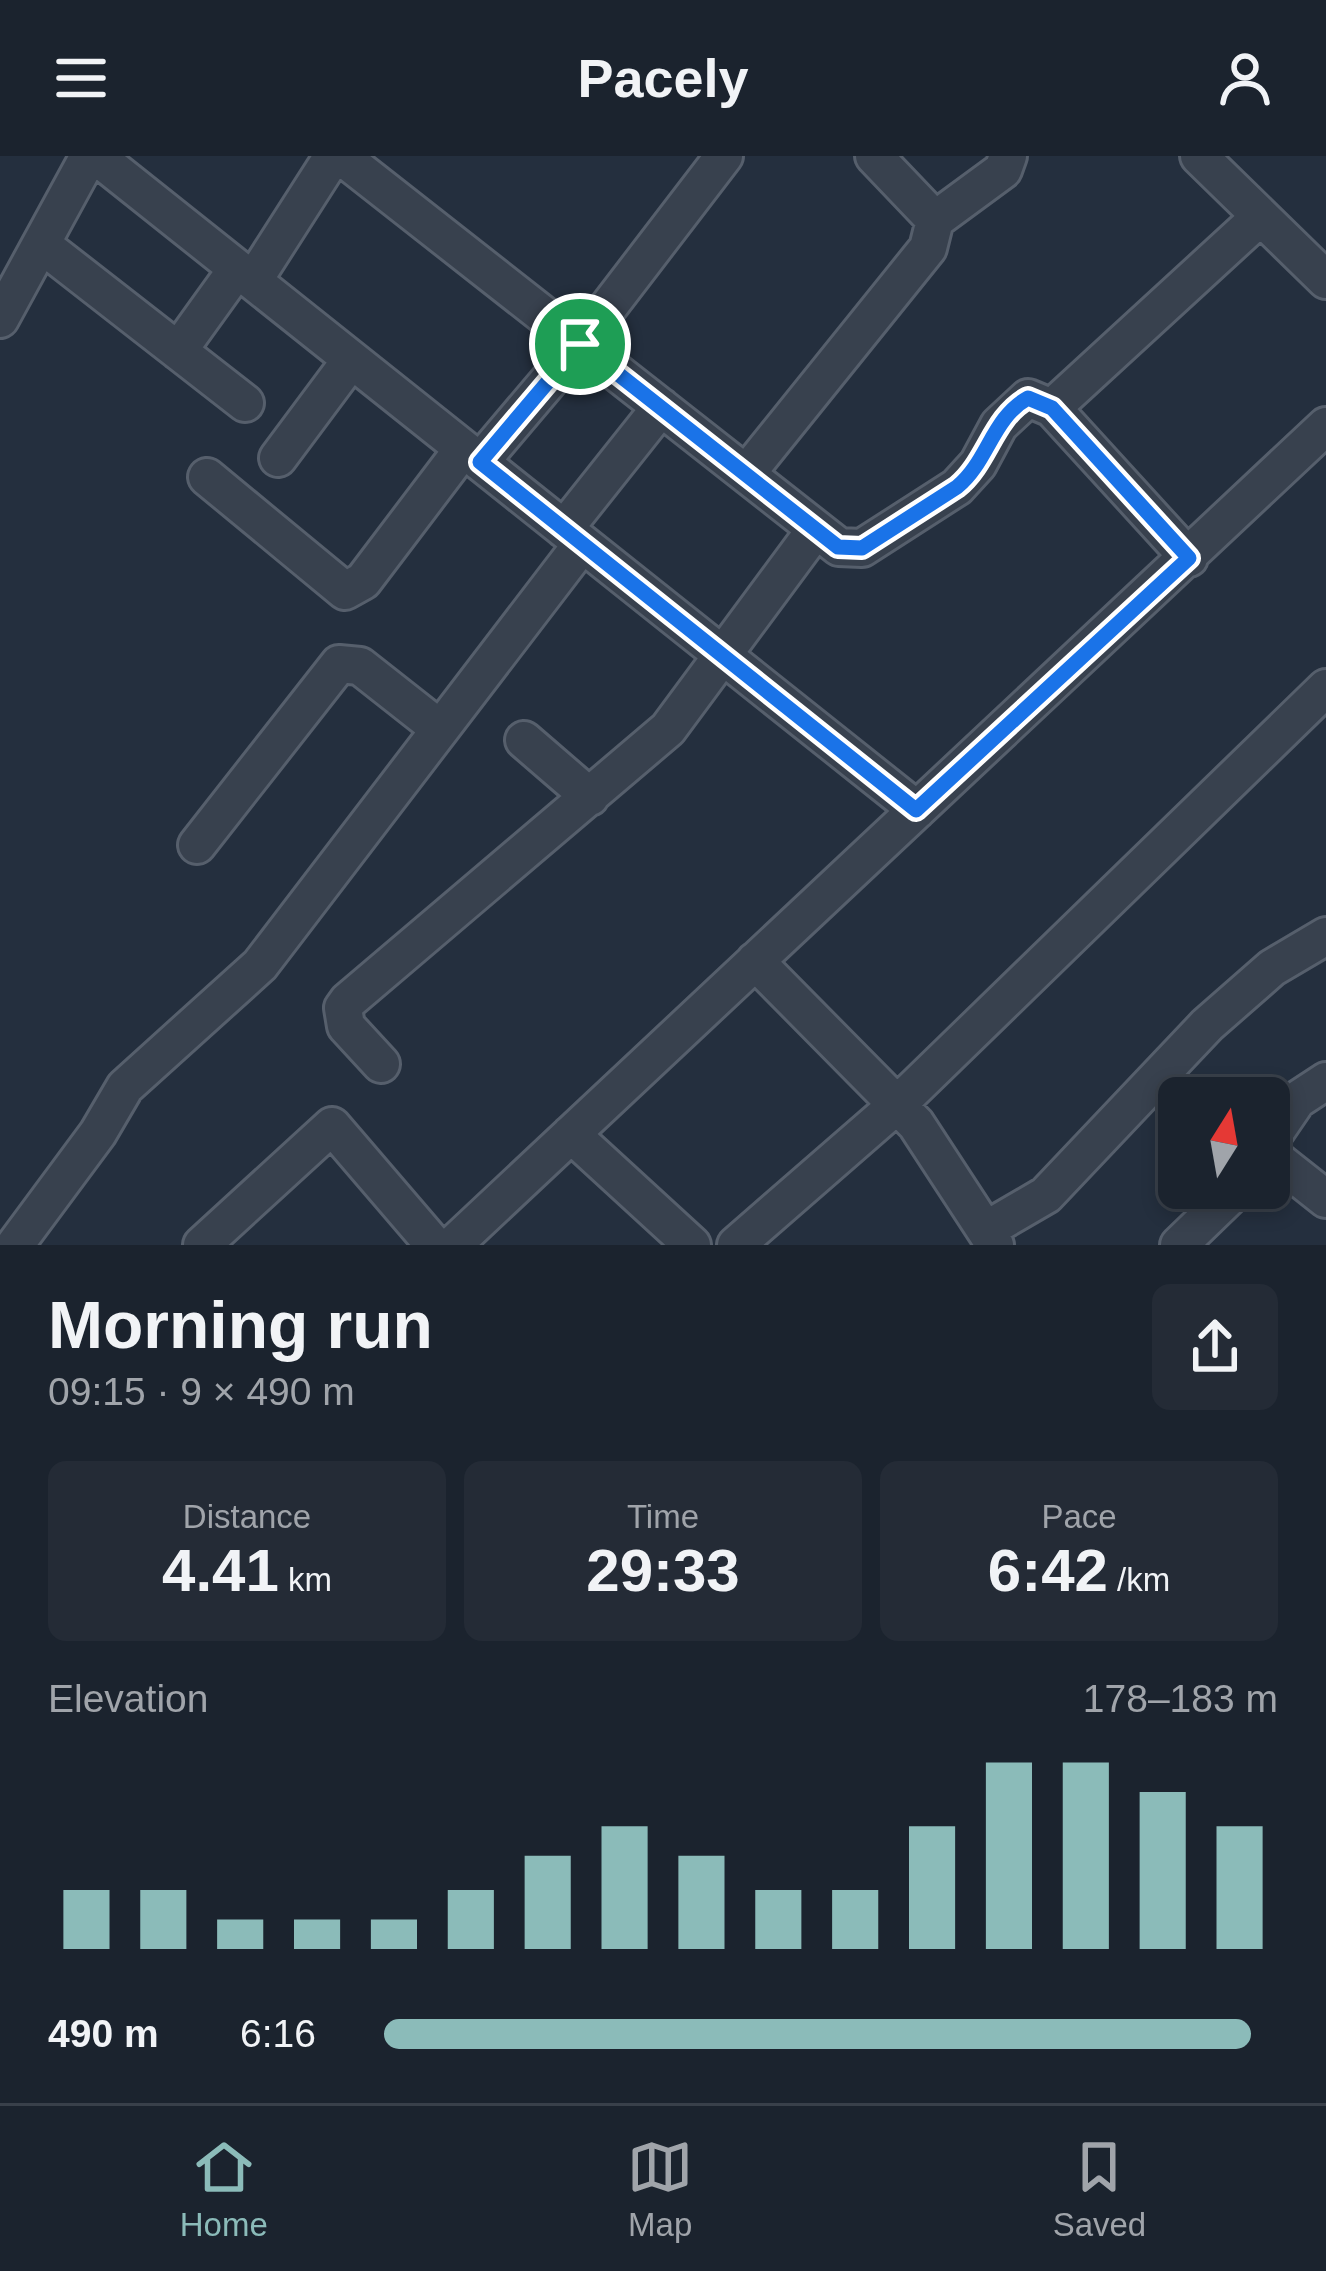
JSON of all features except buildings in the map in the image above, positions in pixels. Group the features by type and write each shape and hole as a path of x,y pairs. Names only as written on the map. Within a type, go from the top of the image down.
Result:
{"street":[{"path":"0,319 93,156 916,810"},
{"path":"207,477 345,591 363,581 471,455 580,344 724,156"},
{"path":"874,156 934,220"},
{"path":"746,474 928,248 934,220 1004,170 1008,156"},
{"path":"1199,156 1326,280"},
{"path":"178,351 245,275 328,159 580,344 838,547 862,548 970,476 991,436 1015,405 1028,398 1052,408 1189,558"},
{"path":"1052,408 1260,218"},
{"path":"41,244 245,403"},
{"path":"278,458 351,360"},
{"path":"15,1245 98,1133 125,1087 260,965 440,729 661,407"},
{"path":"453,1245 1326,426"},
{"path":"381,1064 346,1026 343,1008 668,729 816,529"},
{"path":"197,845 339,664 361,666 440,729"},
{"path":"736,1245 898,1104 1326,688"},
{"path":"524,740 590,797"},
{"path":"755,961 898,1104 991,1238 1046,1196 1207,1025 1273,968 1326,936"},
{"path":"1290,1110 1326,1081"},
{"path":"202,1245 332,1126 434,1245"},
{"path":"571,1134 692,1245"},
{"path":"1290,1171 1326,1199"},
{"path":"1179,1245 1216,1209"}],"route":[{"path":"580,344 838,547 862,548 957,487 970,476 999,425 1015,405 1028,398 1052,408 1189,558 916,810 480,462 580,344"}]}
